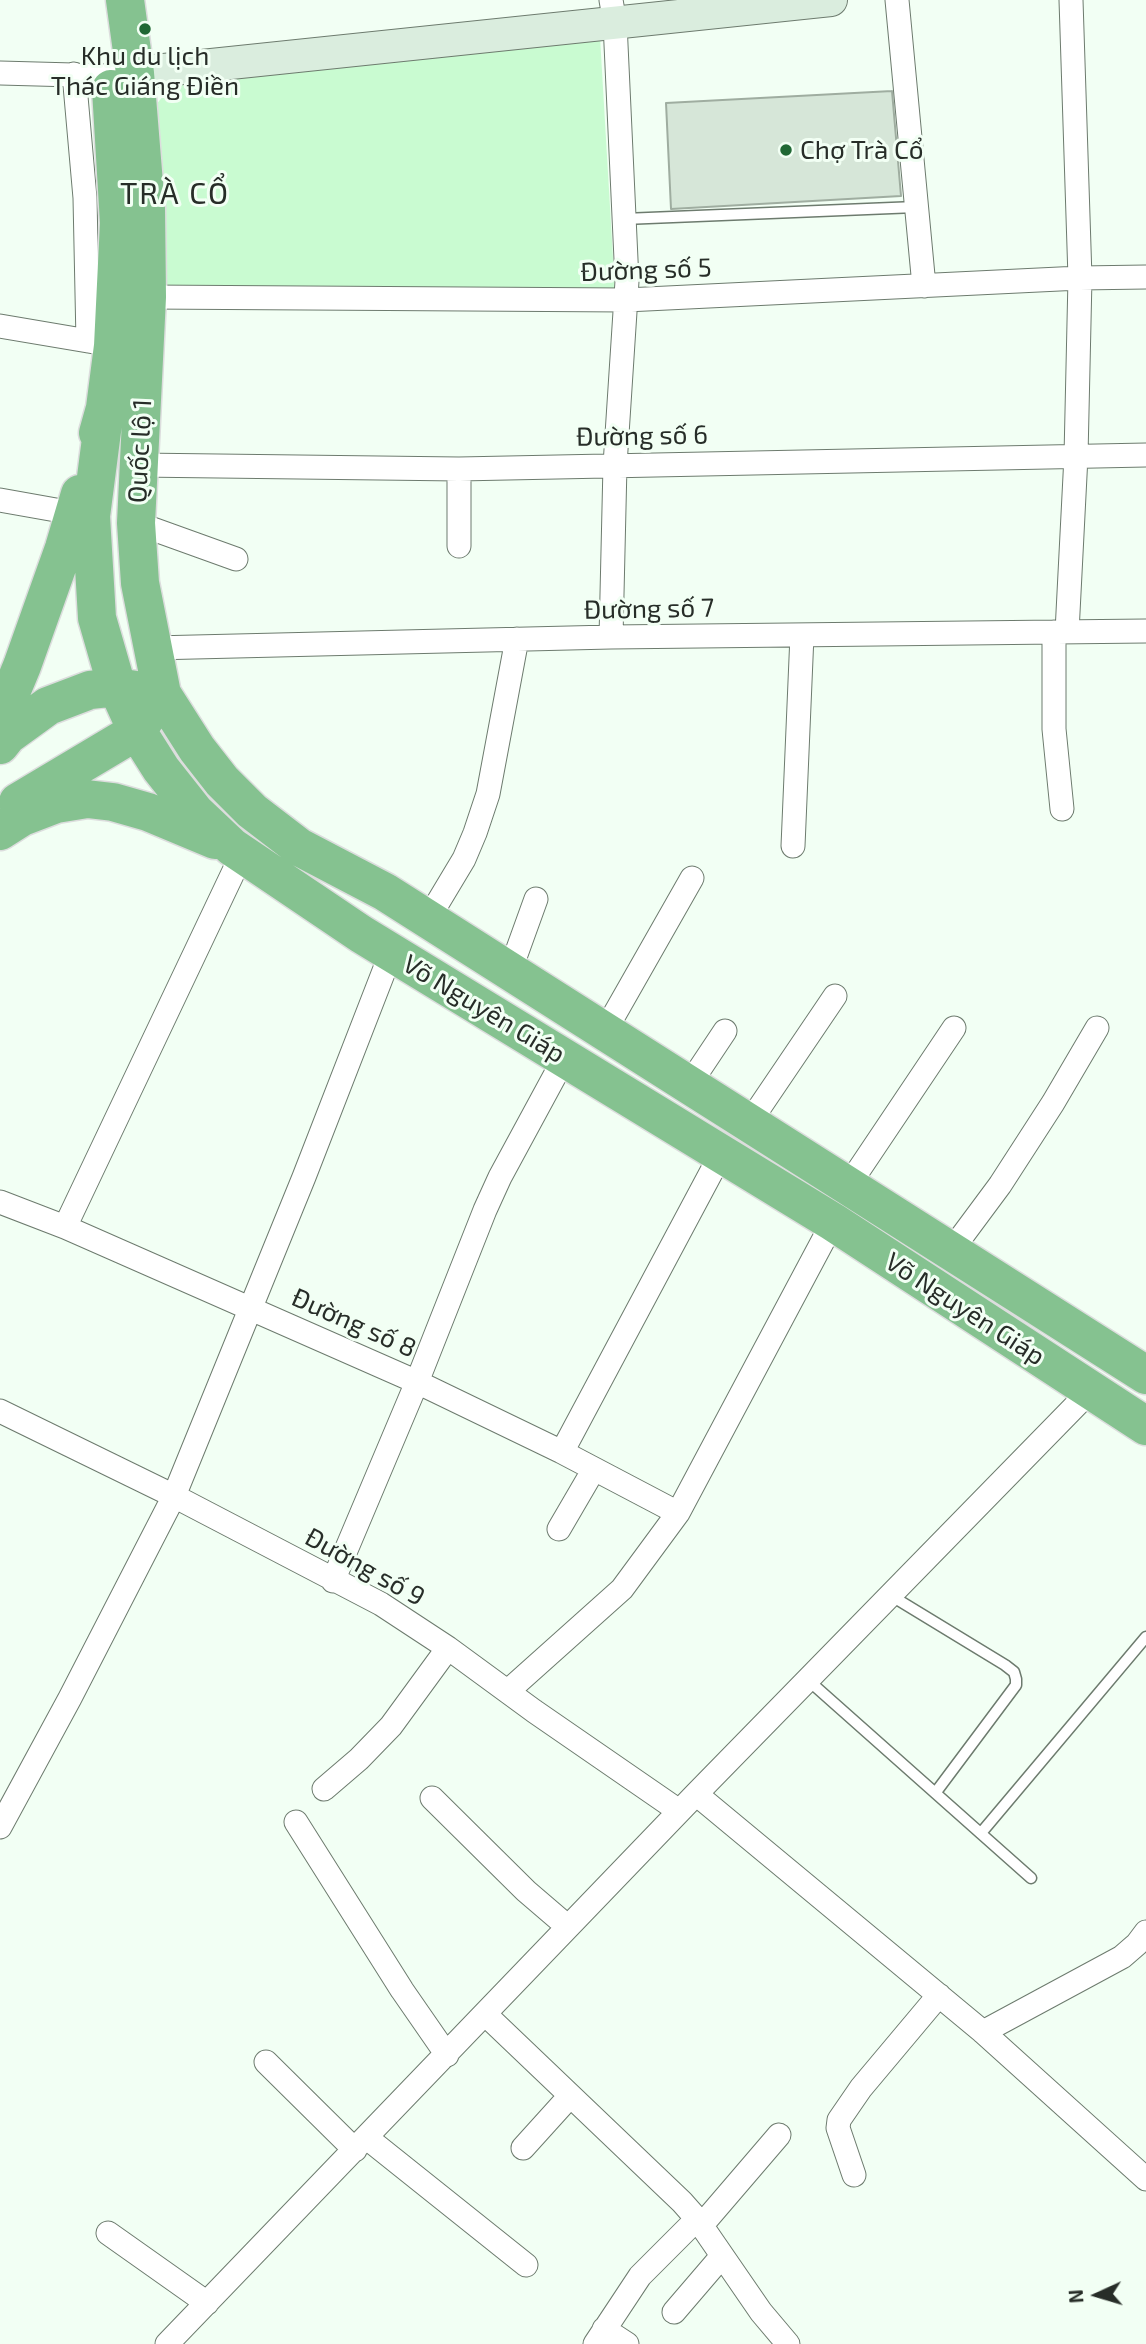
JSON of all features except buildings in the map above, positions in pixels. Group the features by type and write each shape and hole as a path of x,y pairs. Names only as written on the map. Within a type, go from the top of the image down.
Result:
{"highway":[{"name":"Quốc lộ 1","path":"0,719 11,664 82,515 105,408 100,343 119,223 101,197 106,74 100,0"},
{"name":"Quốc lộ 1","path":"125,0 106,74 146,208 147,298 136,523 140,583 162,694"},
{"name":"Võ Nguyên Giáp","path":"82,515 97,618 117,687 137,731 161,769 195,812 237,851 391,953 833,1222 1146,1426"},
{"path":"0,745 8,735 48,706 90,690 117,687 162,694 137,731 24,797 0,818"},
{"name":"Võ Nguyên Giáp","path":"162,694 197,749 222,780 252,811 299,847 386,892 1146,1375"},
{"path":"0,831 22,817 56,804 87,799 113,802 148,812 237,851"}],"street":[{"path":"0,73 106,74 613,11 831,0"},
{"path":"897,0 924,286"},
{"path":"1062,809 1054,729 1076,456 1080,278 1071,0"},
{"path":"611,636 615,465 627,281 613,11"},
{"name":"Đường số 5","path":"147,298 626,300 1146,277"},
{"path":"0,326 100,343"},
{"name":"Đường số 6","path":"138,465 459,469 1146,455"},
{"path":"459,469 459,546"},
{"path":"0,500 82,515"},
{"path":"136,523 236,559"},
{"name":"Đường số 7","path":"153,648 611,636 1146,631"},
{"path":"793,846 802,635"},
{"path":"428,919 464,859 488,794 517,639"},
{"path":"65,1227 237,851"},
{"path":"605,1031 692,878"},
{"path":"510,971 536,899"},
{"path":"0,1827 174,1496 391,953"},
{"path":"749,1123 835,996"},
{"path":"848,1186 954,1028"},
{"path":"951,1251 1000,1185 1097,1028"},
{"path":"689,1085 724,1031"},
{"path":"333,1581 418,1382 485,1210 565,1057"},
{"path":"562,1452 721,1154"},
{"name":"Đường số 8","path":"0,1202 65,1227 418,1382 562,1452 678,1513"},
{"path":"508,1691 622,1589 678,1513 833,1222"},
{"path":"167,2344 679,1811 1090,1391"},
{"name":"Đường số 9","path":"0,1411 174,1496 380,1604 448,1648 679,1811"},
{"path":"558,1529 594,1469"},
{"path":"324,1789 359,1759 391,1726 448,1648"},
{"path":"696,1794 983,2032 1143,2171"},
{"path":"432,1798 526,1891 568,1927"},
{"path":"296,1822 402,1990 447,2055"},
{"path":"983,2032 1122,1957 1138,1944 1146,1932"},
{"path":"853,2175 838,2128 839,2120 861,2088 939,1995"},
{"path":"485,2014 682,2202 699,2222 761,2312 788,2344"},
{"path":"267,2062 361,2144 526,2265"},
{"path":"523,2148 570,2096"},
{"path":"627,2344 600,2337 639,2276 699,2222 779,2135"},
{"path":"108,2233 207,2303"},
{"path":"674,2312 722,2256"}],"lane":[{"path":"624,219 916,207"},
{"path":"890,1595 1004,1665 1014,1672 1016,1679 1016,1685 936,1792"},
{"path":"981,1833 1146,1637"},
{"path":"808,1680 1031,1878"}],"green space":[{"path":"600,37 615,292 159,290 155,106 168,90 181,85"}],"place":[{"name":"Khu du lịch Thác Giáng Điền","path":"145,29"},
{"name":"Chợ Trà Cổ","path":"786,150"}],"district":[{"name":"TRÀ CỔ","path":"175,194"}]}
